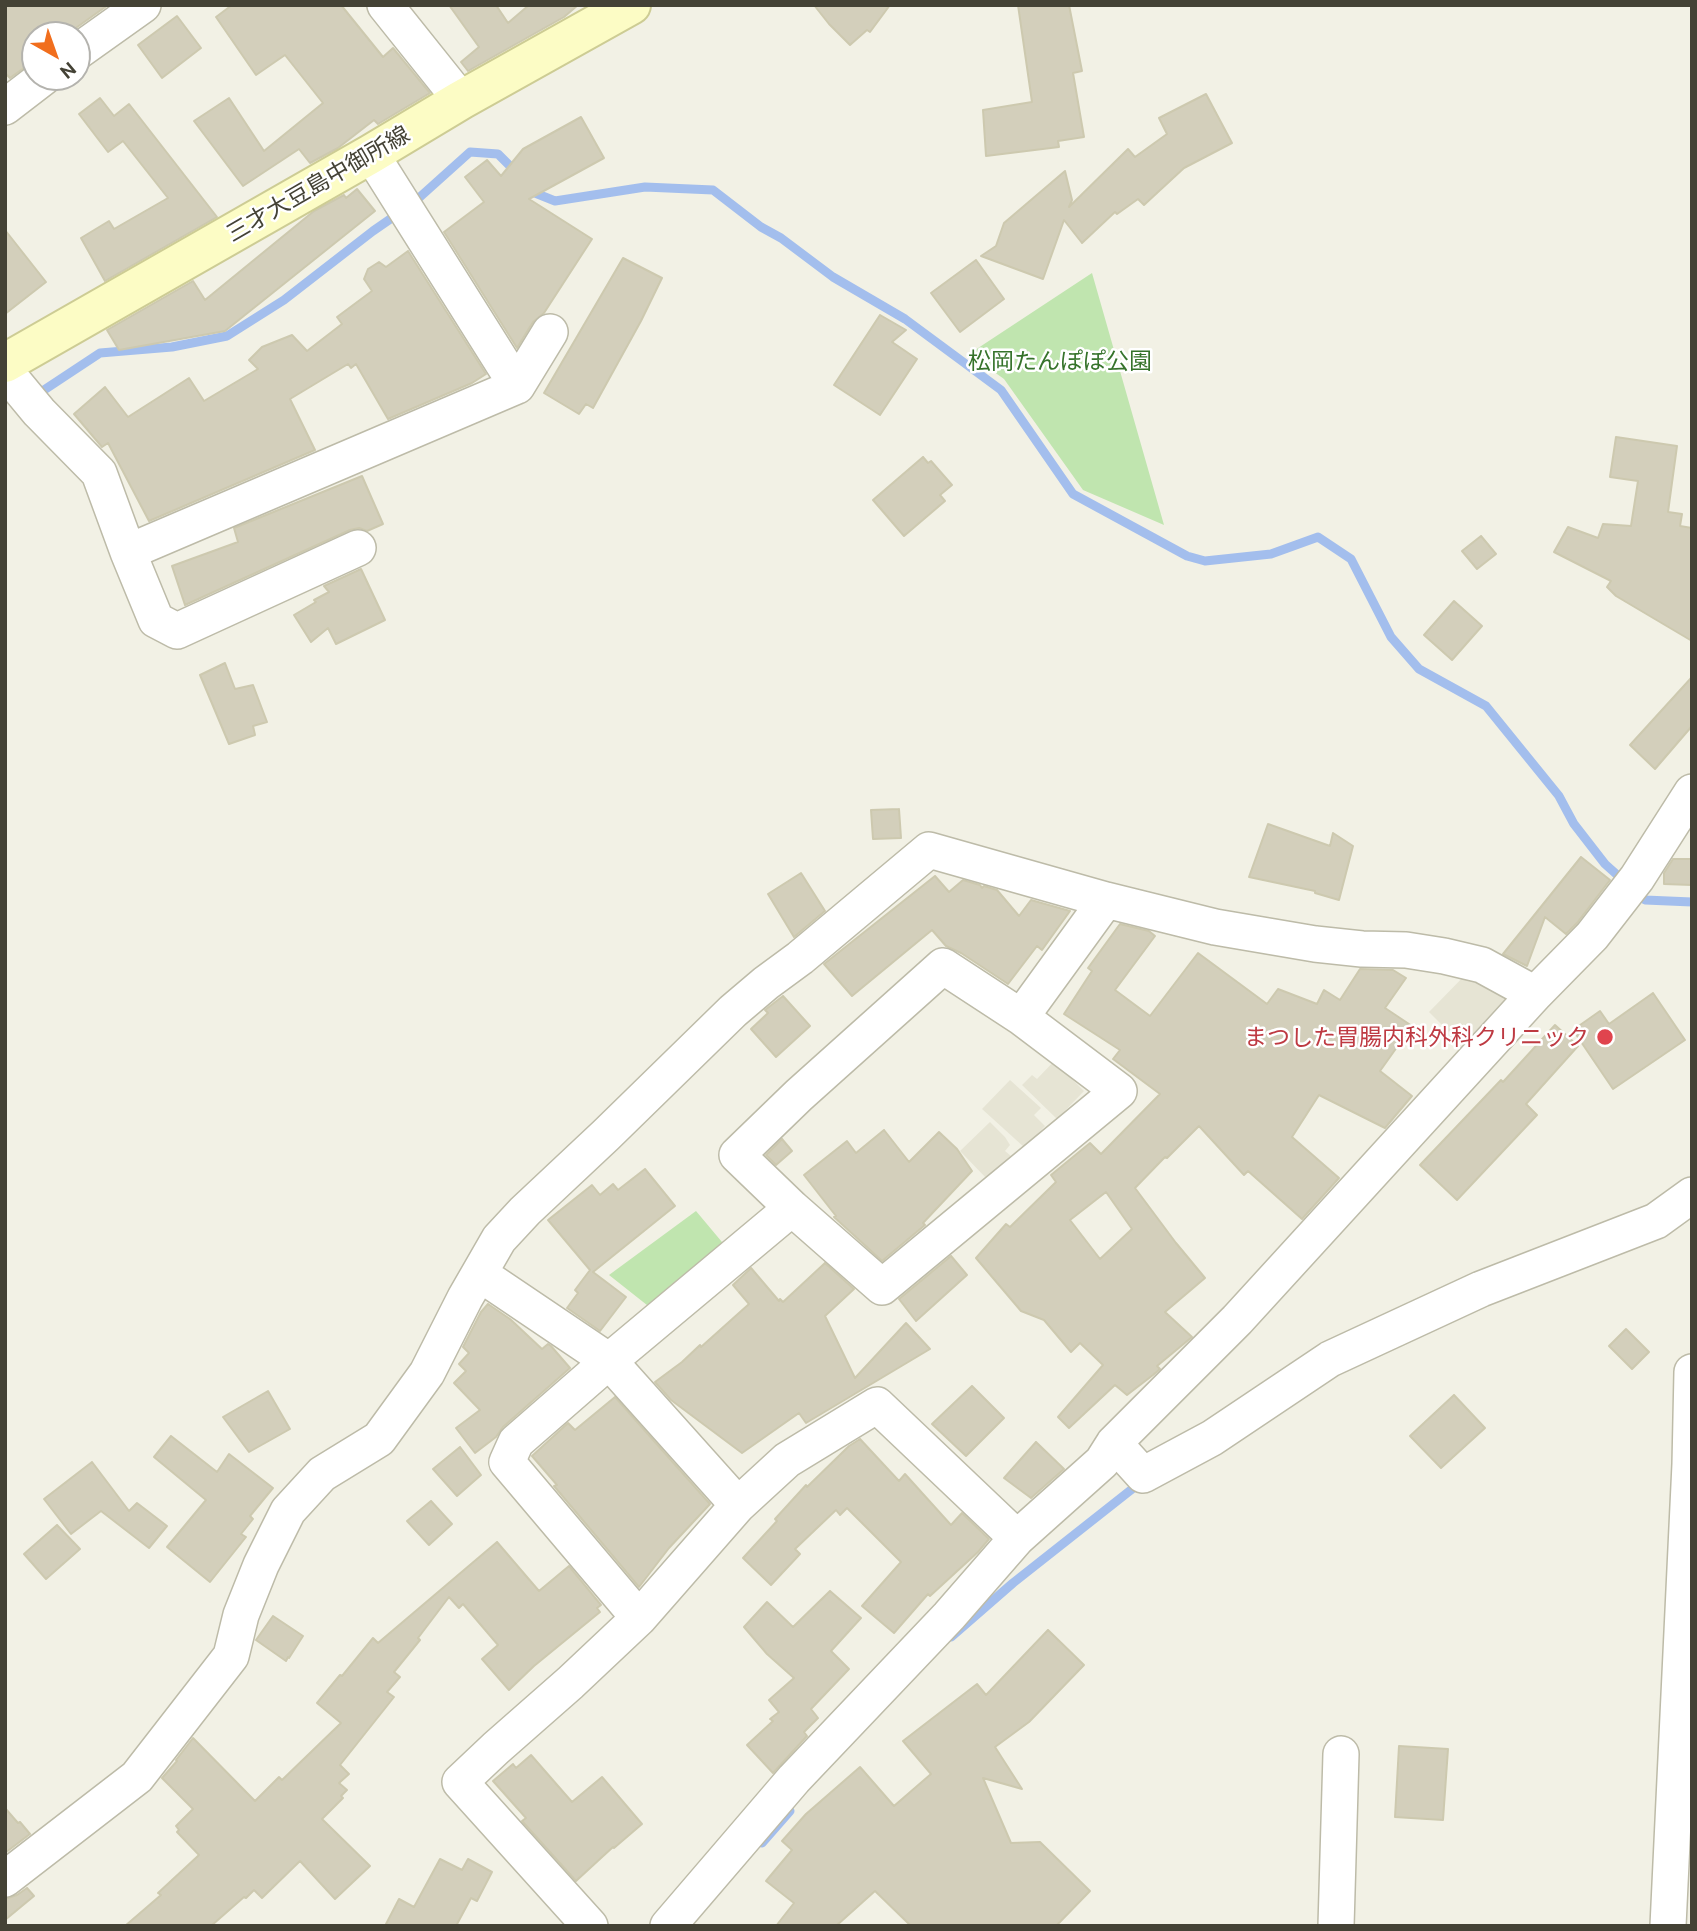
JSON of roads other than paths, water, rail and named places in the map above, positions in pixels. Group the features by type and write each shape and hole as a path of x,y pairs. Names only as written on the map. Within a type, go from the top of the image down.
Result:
{"main road":[{"name":"三才大豆島中御所線","path":"5,363 631,5"}],"street":[{"path":"91,42 143,5"},
{"path":"385,5 461,100"},
{"path":"5,107 26,91"},
{"path":"371,154 517,386"},
{"path":"128,552 517,386 550,332"},
{"path":"5,371 39,412 99,473 156,620 177,631 358,548"},
{"path":"668,1926 794,1779 949,1616 1017,1538 1102,1462 1114,1443 1237,1320 1535,994 1592,936 1631,886 1692,792"},
{"path":"5,1879 137,1777 231,1656 241,1615 261,1565 288,1511 322,1474 379,1439 428,1373 465,1298 499,1239 524,1210 606,1135 733,1011 929,850 1106,900 1215,927 1362,950 1406,950 1482,964 1535,994"},
{"path":"1021,1017 1106,900"},
{"path":"943,965 1021,1017 1119,1091 883,1287 792,1209 737,1155 943,965"},
{"path":"1114,1443 1143,1475 1212,1438 1330,1359 1481,1289 1656,1221 1692,1195"},
{"path":"639,1618 507,1462 516,1443 609,1361 792,1209"},
{"path":"480,1274 609,1361 738,1504"},
{"path":"1668,1926 1691,1464 1692,1372"},
{"path":"590,1926 460,1782 639,1618 738,1504 787,1460 877,1405 1017,1538"},
{"path":"1336,1926 1340,1754"}],"waterway":[{"path":"411,205 470,152 498,154 518,174"},
{"path":"530,187 535,193 555,201 645,187 713,190 833,277 905,319 1001,390 1073,494 1187,556 1205,561 1271,554 1318,537 1351,559 1391,637 1419,669 1486,706 1559,796 1574,824 1605,864 1624,881"},
{"path":"44,390 100,353 172,347 227,336 284,300 399,213"},
{"path":"1634,890 1645,900 1692,902"},
{"path":"951,1637 1013,1583 1141,1482"},
{"path":"762,1843 790,1811"}],"place":[{"name":"まつした胃腸内科外科クリニック","path":"1605,1037"}],"park label":[{"name":"松岡たんぽぽ公園","path":"1060,361"}]}
